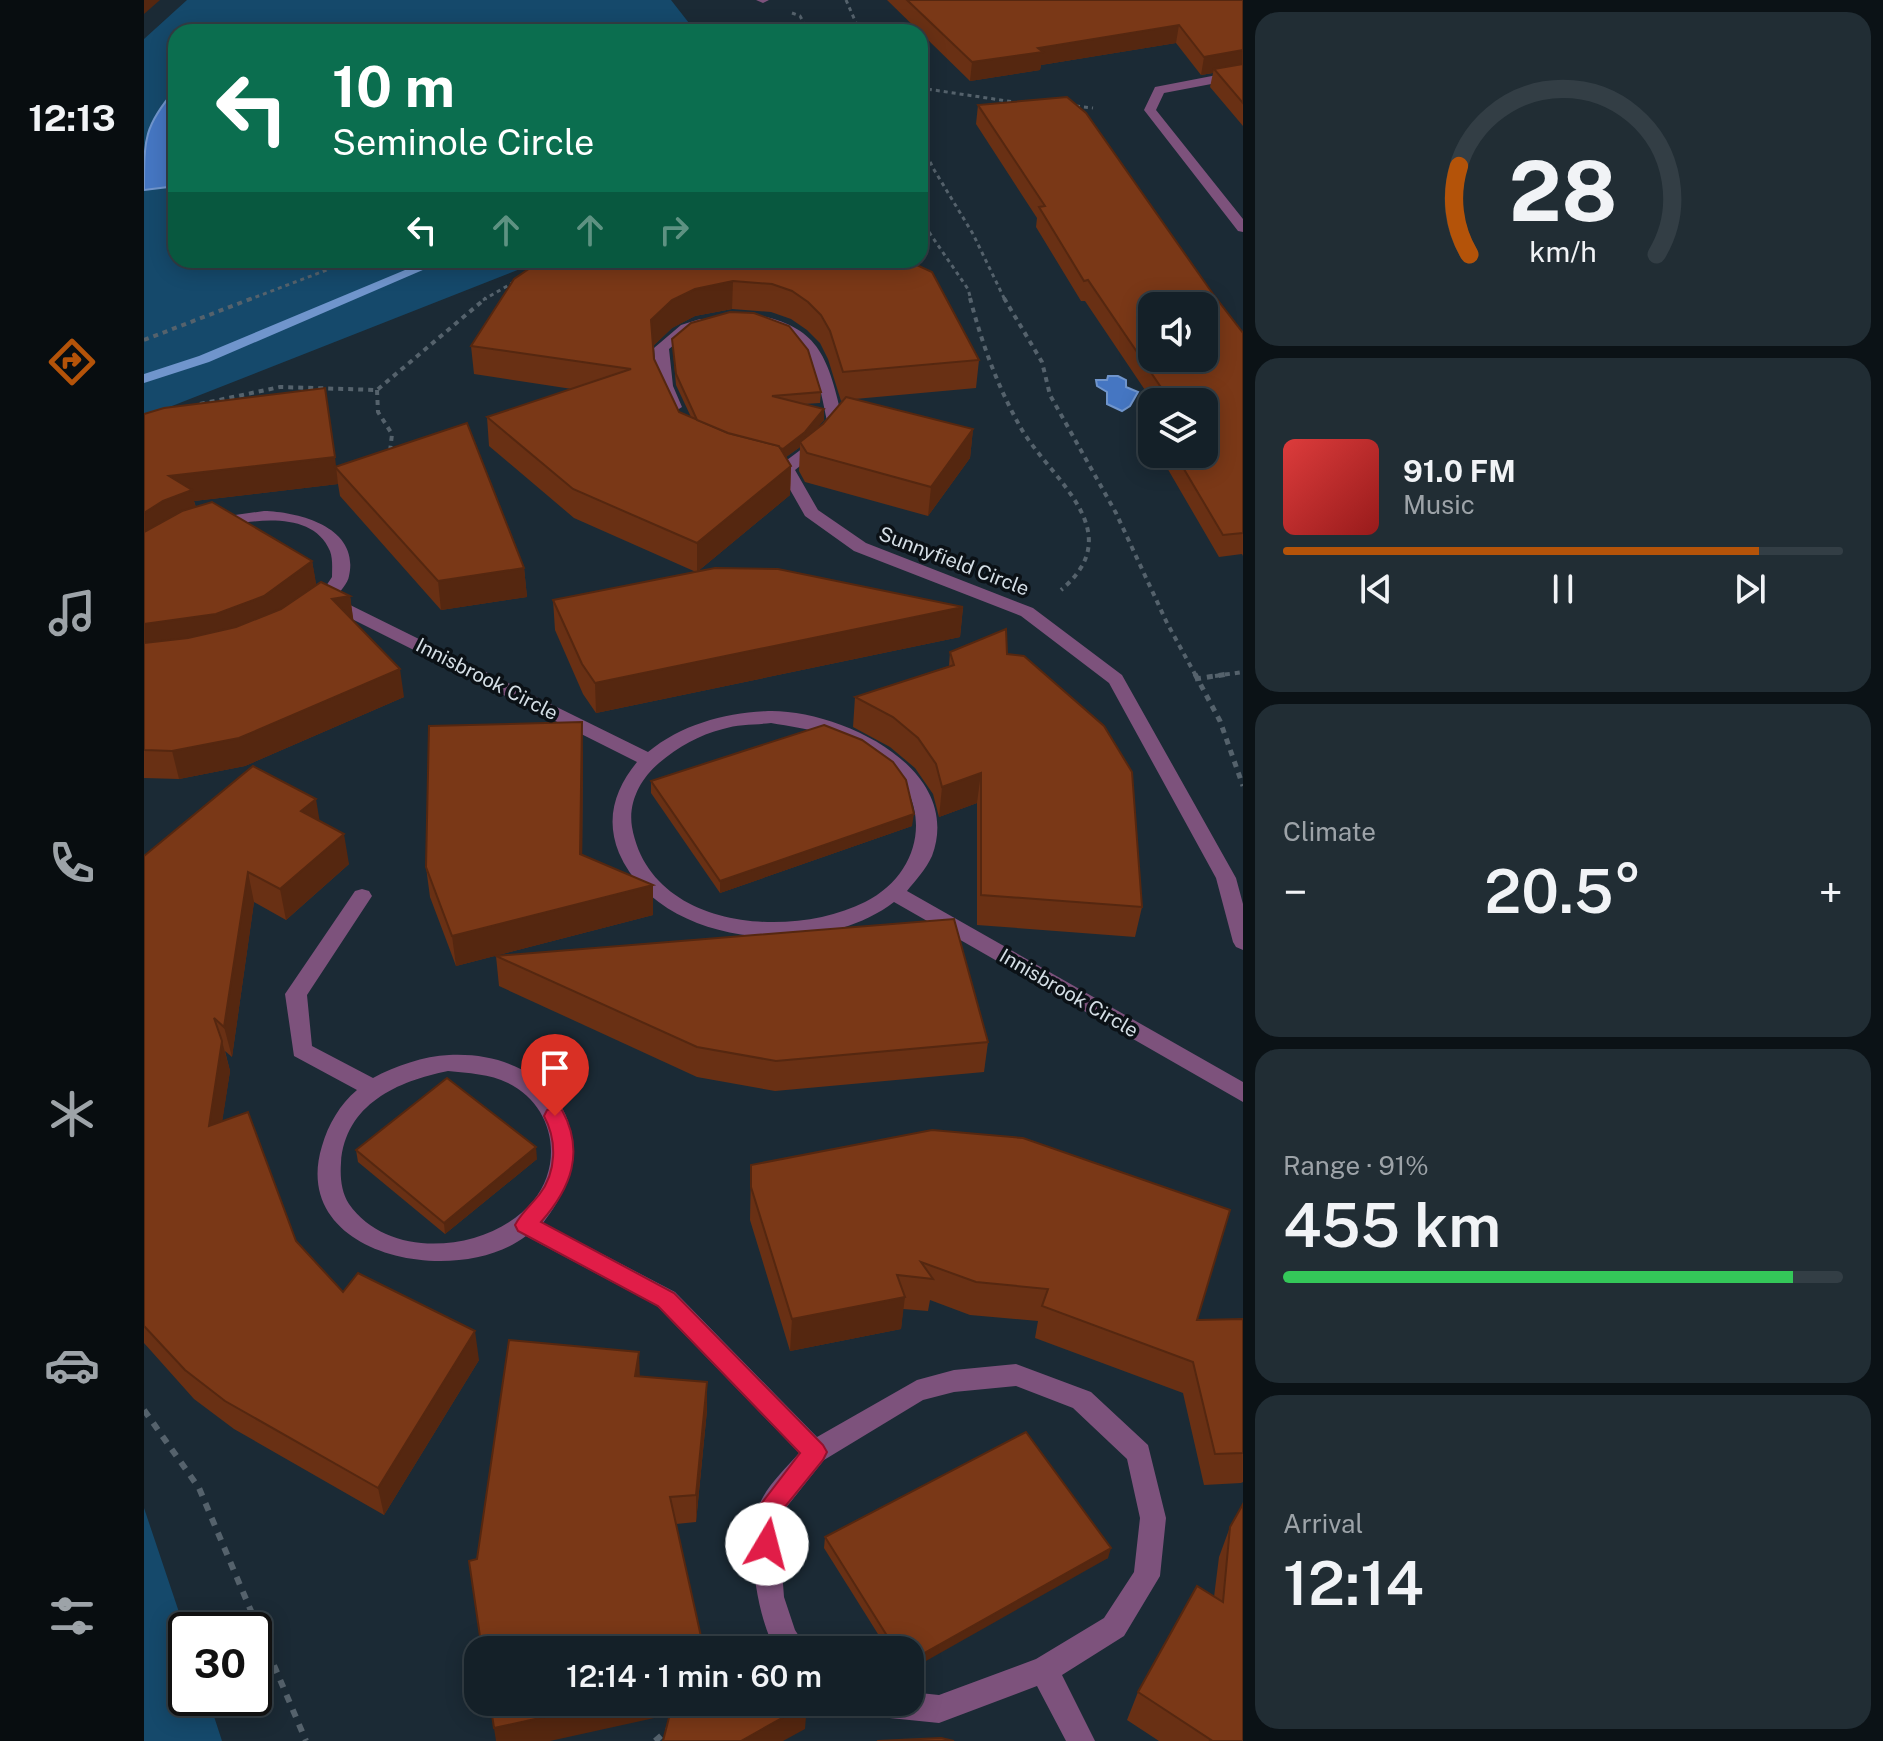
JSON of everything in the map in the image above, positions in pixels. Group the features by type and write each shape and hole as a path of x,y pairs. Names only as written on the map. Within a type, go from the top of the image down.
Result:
{"street":[{"path":"1243,74 1159,90 1150,110 1243,228"},
{"path":"682,425 665,386 661,348 686,328 719,317 769,318 803,335 826,374 835,422 813,448 786,469 748,459"},
{"name":"Sunnyfield Circle","path":"786,469 811,513 860,547 1027,612 1116,679 1226,878 1243,942"},
{"path":"195,527 239,517 277,515 318,526 338,551 341,577 326,599 300,616"},
{"name":"Innisbrook Circle","path":"326,599 648,760"},
{"path":"771,717 818,723 862,738 897,762 920,793 928,827 919,862 894,893 855,916 804,929 751,929 700,916 658,892 631,861 620,825 626,791 648,760 682,736 724,722 771,717"},
{"name":"Innisbrook Circle","path":"894,893 1243,1093"},
{"path":"362,896 296,994 302,1050 373,1088"},
{"path":"448,1063 486,1066 521,1079 547,1102 563,1130 564,1164 551,1197 526,1225 492,1243 456,1253 416,1253 381,1243 353,1224 334,1198 327,1169 333,1139 348,1111 373,1088 409,1071 448,1063"},
{"path":"526,1225 666,1299 815,1452"},
{"path":"783,1636 770,1597 767,1544 773,1504 815,1452 917,1391 954,1381 1016,1375 1082,1400 1139,1453 1153,1518 1147,1576 1114,1627 1044,1670 939,1709 924,1707"},
{"path":"1044,1670 1081,1741"}],"path":[{"path":"846,0 856,24"},
{"path":"928,89 1023,103"},
{"path":"1067,105 1093,108"},
{"path":"928,157 973,234 1014,320 1042,362 1050,395 1116,513 1195,679 1220,721 1243,786"},
{"path":"928,231 968,289 983,349 1023,431 1067,486 1085,517 1090,549 1074,579 1052,599 1027,612"},
{"path":"144,340 332,268"},
{"path":"197,405 280,387 377,390 487,297 521,278"},
{"path":"377,390 378,412 392,434 390,457"},
{"path":"1195,679 1243,672"},
{"path":"144,1410 199,1488 306,1741"},
{"path":"655,1741 682,1719"}],"shaded area":[{"path":"187,0 671,0 690,24 168,24 168,268 523,268 144,417 144,39"},
{"path":"144,1508 179,1612 168,1612 168,1716 214,1716 222,1741 144,1741"}],"water":[{"path":"168,98 168,187 144,190 148,134"},
{"path":"1108,376 1118,376 1126,380 1126,387 1138,392 1130,406 1122,411 1107,404 1107,392 1097,386 1096,380 1107,380"}],"building":[{"path":"907,0 1243,0 1243,50 1204,57 1179,25 1038,48 1043,52 972,62"},
{"path":"1243,64 1243,103 1214,69"},
{"path":"1067,97 1086,113 1212,292 1138,292 1138,353 1088,280 1084,281 1039,207 1045,206 978,105"},
{"path":"530,268 923,268 932,272 979,360 843,372 830,331 821,315 792,291 772,284 733,281 695,289 672,300 651,320 654,359 679,412 728,433 779,446 791,466 697,543 573,489 487,417 631,369 471,346 514,279"},
{"path":"1218,300 1243,333 1243,533 1223,535 1183,468 1218,468 1218,388 1161,388 1151,372 1218,372"},
{"path":"730,312 754,313 789,326 808,350 821,392 772,396 824,409 805,432 783,449 728,433 697,420 676,374 672,339 691,323"},
{"path":"325,388 335,457 169,476 192,490 163,501 144,513 144,414 164,408"},
{"path":"846,397 973,429 931,487 807,453 800,442 823,424"},
{"path":"467,423 524,568 438,581 335,467"},
{"path":"212,502 312,561 264,596 216,614 144,624 144,532 182,511"},
{"path":"715,568 778,569 963,607 595,683 582,664 553,600"},
{"path":"321,582 350,596 332,599 400,669 239,738 172,751 144,750 144,643 188,638 236,627 281,609"},
{"path":"1006,629 1007,654 1024,656 1104,726 1132,772 1142,907 981,895 981,773 942,787 936,764 918,738 893,717 855,697 954,665 950,652"},
{"path":"582,722 580,854 653,885 452,936 426,867 429,726"},
{"path":"824,725 862,740 893,762 906,780 914,814 720,881 651,781"},
{"path":"253,766 316,799 301,811 344,834 280,889 248,872 224,1027 214,1018 222,1041 209,1126 248,1112 296,1241 343,1292 358,1273 475,1331 378,1488 225,1401 185,1370 144,1326 144,856"},
{"path":"954,919 988,1042 776,1061 697,1047 496,956"},
{"path":"447,1078 536,1147 444,1223 356,1150"},
{"path":"932,1130 1023,1138 1230,1210 1197,1320 1243,1319 1243,1453 1215,1454 1193,1362 1042,1306 1048,1289 976,1282 921,1262 933,1279 897,1275 905,1297 792,1319 751,1187 751,1165"},
{"path":"509,1340 639,1352 635,1376 707,1382 696,1495 670,1497 701,1636 480,1636 469,1561 477,1559"},
{"path":"1026,1432 1111,1548 924,1653 924,1636 887,1636 825,1537"},
{"path":"1243,1504 1243,1741 1210,1741 1138,1692 1197,1586 1223,1602 1230,1527"},
{"path":"492,1716 548,1716 494,1728"},
{"path":"669,1716 786,1716 741,1741 663,1741"},
{"path":"941,1738 954,1741 877,1741"}],"waterway":[{"path":"144,379 204,359 421,268"}],"route":[{"path":"555,1116 563,1130 564,1164 551,1197 526,1225 666,1299 815,1452 773,1504 767,1544"}]}
